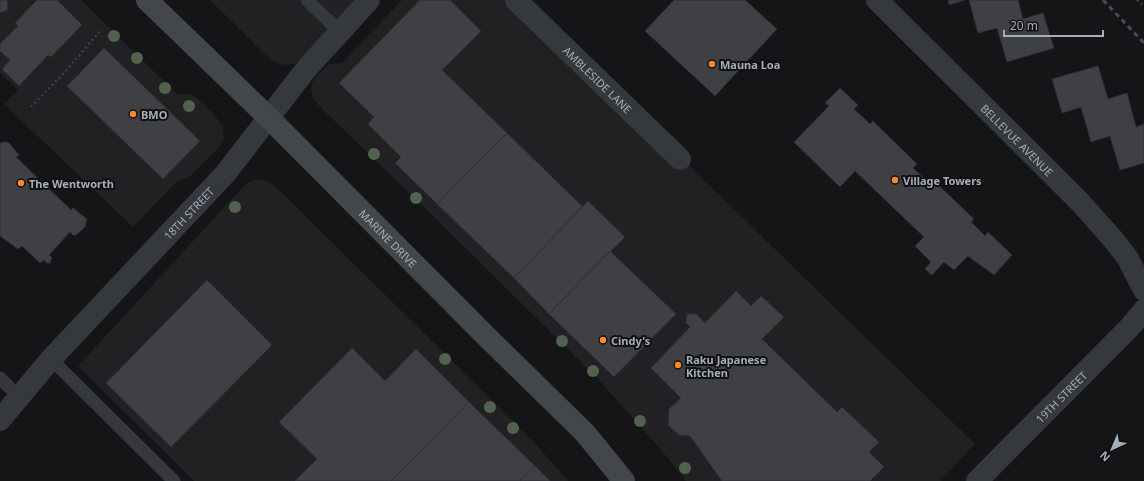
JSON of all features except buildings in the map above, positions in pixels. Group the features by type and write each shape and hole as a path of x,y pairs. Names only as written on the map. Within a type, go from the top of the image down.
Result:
{"main road":[{"name":"MARINE DRIVE","path":"147,0 269,118 585,433 624,481"}],"street":[{"name":"18TH STREET","path":"0,420 51,358 225,174 307,68 369,0"},
{"name":"AMBLESIDE LANE","path":"516,0 680,159"},
{"name":"BELLEVUE AVENUE","path":"877,0 1078,200 1127,257 1144,290"},
{"name":"19TH STREET","path":"977,481 1129,328 1144,310"}],"lane":[{"path":"307,0 339,32"},
{"path":"51,358 174,481"},
{"path":"0,378 19,397"}],"path":[{"path":"1137,0 1144,7"},
{"path":"31,107 64,73 100,31"}],"shaded area":[{"path":"0,0 81,0 177,94 192,94 211,111 223,126 224,140 220,146 189,177 176,182 133,227 4,104 18,90 0,73"},
{"path":"210,0 358,0 301,59 294,64 285,65 271,60"},
{"path":"402,0 519,0 975,444 940,481 686,481 662,451 600,381 427,210 319,106 313,98 311,89 313,81 318,75 329,64 342,63"},
{"path":"258,179 267,181 278,189 534,442 568,481 194,481 78,366 240,190 249,182"}],"railway":[{"path":"1103,0 1144,43"}],"place":[{"name":"Mauna Loa","path":"712,64"},
{"name":"BMO","path":"133,114"},
{"name":"Village Towers","path":"895,180"},
{"name":"The Wentworth","path":"21,183"},
{"name":"Cindy's","path":"603,340"},
{"name":"Raku Japanese Kitchen","path":"678,365"}]}
